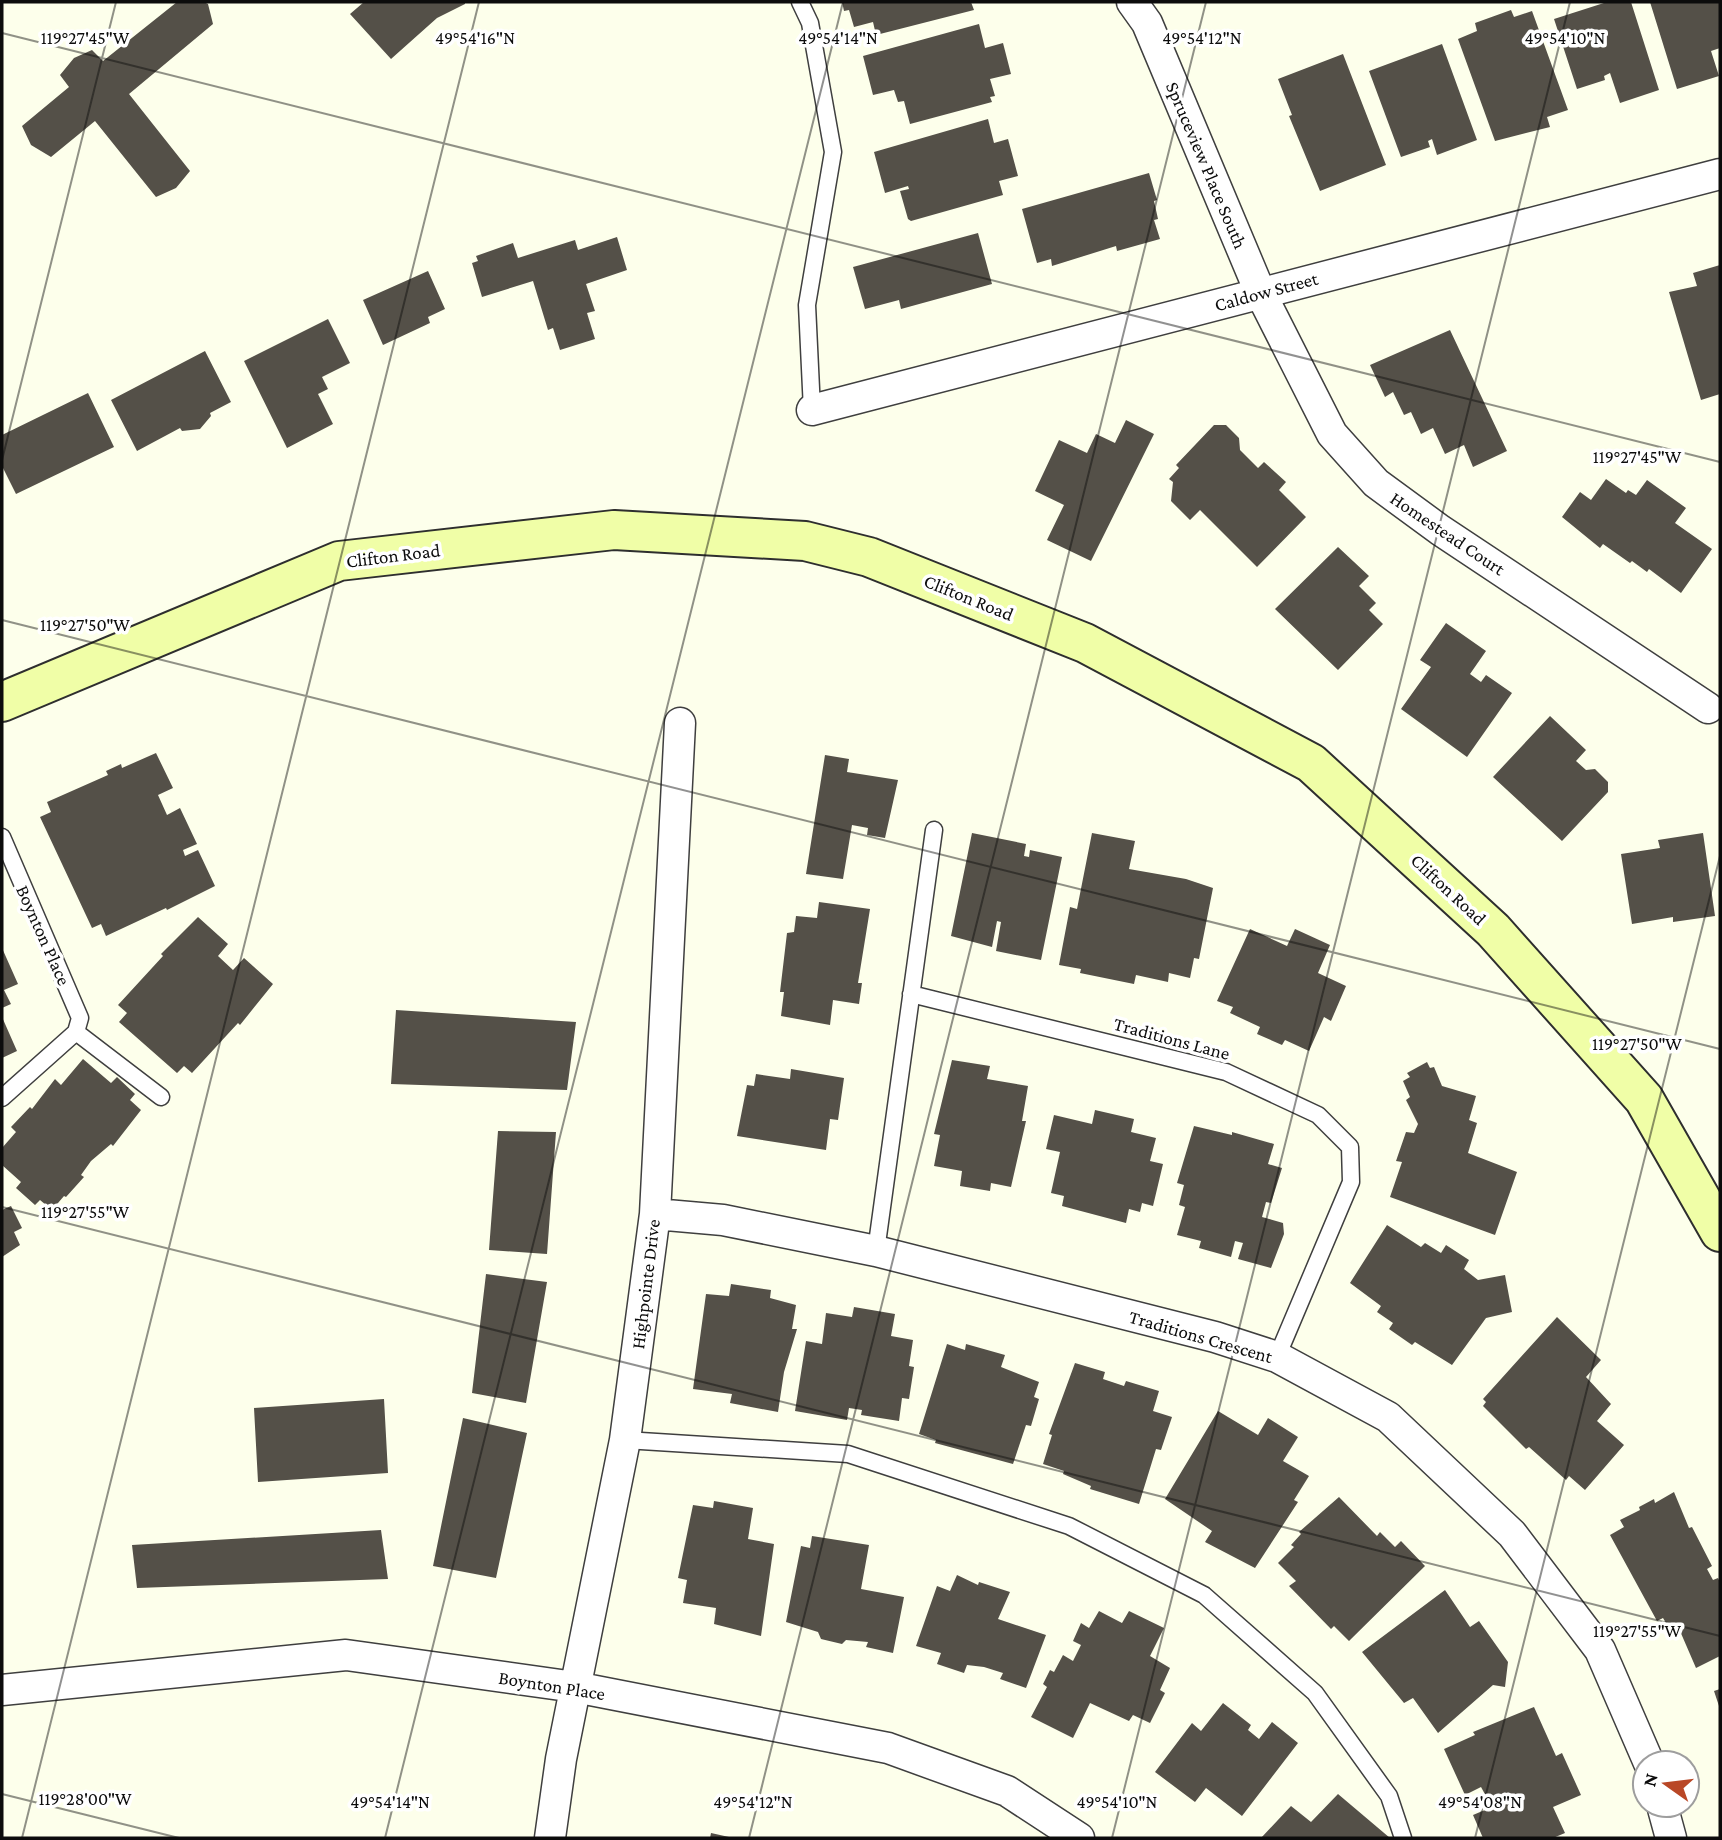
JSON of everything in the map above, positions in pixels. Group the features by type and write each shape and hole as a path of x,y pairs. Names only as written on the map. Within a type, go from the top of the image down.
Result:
{"main road":[{"name":"Clifton Road","path":"2,702 339,561 614,530 805,541 869,557 1085,643 1311,763 1493,930 1644,1098 1720,1233"}],"street":[{"name":"Spruceview Place South","path":"1132,2 1147,23 1261,292"},
{"name":"Caldow Street","path":"812,410 1720,174"},
{"name":"Homestead Court","path":"1261,292 1332,434 1376,483 1440,530 1708,708"},
{"name":"Highpointe Drive","path":"550,1838 575,1687 625,1440 654,1214 680,723"},
{"name":"Traditions Crescent","path":"654,1214 723,1220 876,1251 1214,1337 1277,1357 1388,1417 1512,1534 1601,1650 1643,1749"},
{"name":"Boynton Place","path":"2,1690 346,1655 575,1687 888,1748 1007,1791 1079,1838"},
{"path":"1666,1819 1671,1838"}],"lane":[{"path":"800,2 810,23 833,152 807,305 812,410"},
{"path":"876,1251 934,830"},
{"name":"Boynton Place","path":"2,838 80,1018 76,1032"},
{"name":"Traditions Lane","path":"911,994 1226,1072 1318,1115 1350,1146 1351,1182 1277,1357"},
{"path":"2,1098 76,1032 161,1097"},
{"path":"625,1440 848,1454 1069,1526 1204,1595 1315,1693 1389,1796 1403,1838"}],"building":[{"path":"177,2 208,4 213,24 129,94 190,171 176,188 156,197 95,121 51,157 31,145 22,126 69,87 60,75 74,58 92,50 103,61"},
{"path":"364,2 465,4 437,18 391,59 350,14"},
{"path":"842,2 971,2 974,10 876,35 873,22 854,27 849,10 844,11"},
{"path":"1607,2 1631,2 1659,90 1620,103 1610,73 1604,76 1605,80 1577,89 1554,19"},
{"path":"1650,2 1720,2 1720,48 1711,51 1719,76 1677,89"},
{"path":"1511,10 1514,17 1532,11 1568,110 1547,117 1550,127 1495,141 1458,39 1477,31 1475,23"},
{"path":"979,24 985,48 1003,43 1011,74 990,79 995,96 990,97 992,102 910,124 904,101 898,102 894,90 873,95 863,56"},
{"path":"1442,44 1477,140 1437,155 1432,139 1428,141 1430,147 1401,157 1369,71"},
{"path":"1343,54 1386,165 1320,191 1289,116 1292,115 1278,79"},
{"path":"988,119 994,143 1008,139 1018,176 999,181 1003,195 911,221 908,219 900,191 909,189 908,186 885,193 874,152"},
{"path":"1149,173 1157,200 1154,201 1158,219 1154,220 1160,239 1117,251 1116,246 1052,266 1051,259 1037,263 1022,209"},
{"path":"978,233 992,284 901,309 899,300 865,309 853,267"},
{"path":"617,237 627,270 586,284 595,311 587,313 595,339 560,350 553,328 548,330 533,281 482,297 472,263 478,261 476,256 513,243 518,258 575,240 578,250"},
{"path":"1720,265 1720,394 1701,400 1669,292 1697,286 1693,273"},
{"path":"428,271 445,309 428,317 430,323 383,345 363,300"},
{"path":"328,319 350,363 322,377 328,389 318,394 333,424 287,448 244,361"},
{"path":"1450,330 1507,451 1473,467 1464,445 1445,454 1433,428 1421,434 1411,412 1404,415 1393,392 1385,397 1370,365"},
{"path":"205,351 231,402 210,413 211,416 200,429 182,431 180,428 137,451 111,400"},
{"path":"88,393 114,447 16,494 2,466 2,435"},
{"path":"1126,420 1154,434 1091,561 1047,540 1064,505 1035,491 1059,440 1087,453 1096,434 1115,443"},
{"path":"1214,425 1226,425 1239,438 1240,450 1258,468 1264,462 1286,482 1279,490 1306,517 1257,567 1200,510 1190,520 1171,501 1173,482 1169,479 1179,468 1176,465"},
{"path":"1606,479 1626,493 1628,490 1636,495 1647,480 1686,508 1675,523 1712,549 1681,593 1649,569 1647,572 1632,561 1630,563 1603,544 1600,548 1562,517 1580,492 1591,500"},
{"path":"1338,547 1369,576 1359,586 1376,603 1369,610 1383,624 1338,670 1275,609"},
{"path":"1446,623 1486,651 1470,674 1481,682 1486,675 1512,693 1467,757 1401,709 1431,667 1420,660"},
{"path":"1550,716 1586,750 1576,761 1586,770 1595,769 1608,782 1608,792 1562,841 1493,777"},
{"path":"156,753 173,788 158,795 167,815 180,808 197,844 183,850 185,856 198,850 215,886 106,936 101,924 92,928 40,817 51,812 47,802 108,775 106,771 121,764 122,768"},
{"path":"825,755 849,759 847,772 898,780 885,838 867,835 868,828 852,825 843,879 806,874"},
{"path":"972,833 1026,844 1024,856 1029,857 1030,850 1062,857 1041,960 996,951 1001,922 997,921 992,947 951,936"},
{"path":"1092,833 1135,841 1129,869 1186,879 1213,888 1199,959 1194,958 1190,978 1169,973 1168,982 1136,975 1134,984 1080,973 1081,969 1059,965 1070,907 1077,909"},
{"path":"1703,833 1715,916 1673,922 1673,917 1632,924 1621,854 1660,848 1658,840"},
{"path":"819,902 870,909 858,983 862,983 859,1004 833,1000 830,1025 781,1016 784,992 780,992 787,933 794,932 796,916 817,918"},
{"path":"198,917 228,944 218,956 233,970 244,958 273,984 240,1025 238,1023 192,1073 184,1066 177,1073 119,1022 127,1013 118,1005 163,956 161,954"},
{"path":"1250,929 1287,946 1295,929 1330,945 1318,973 1346,986 1331,1021 1324,1017 1309,1051 1285,1040 1282,1045 1257,1034 1260,1027 1230,1013 1233,1007 1217,1001"},
{"path":"2,948 18,984 4,990 11,1004 2,1008"},
{"path":"396,1010 576,1022 567,1090 391,1084"},
{"path":"2,1017 17,1051 2,1058"},
{"path":"83,1059 111,1083 117,1077 135,1094 130,1100 141,1110 113,1146 111,1144 91,1161 81,1175 84,1177 52,1210 40,1200 35,1205 16,1188 21,1182 2,1165 2,1148 16,1132 11,1127 30,1107 32,1109 55,1079 61,1085"},
{"path":"952,1060 990,1066 987,1079 1028,1086 1022,1121 1026,1121 1011,1187 991,1183 990,1191 960,1186 962,1171 934,1166 940,1135 934,1134"},
{"path":"1427,1062 1430,1068 1434,1067 1442,1086 1476,1096 1469,1120 1477,1123 1468,1153 1517,1172 1495,1235 1390,1197 1402,1162 1396,1161 1406,1132 1414,1133 1418,1124 1406,1100 1410,1097 1403,1081 1410,1077 1407,1073"},
{"path":"791,1069 844,1078 838,1120 830,1119 826,1150 737,1136 747,1085 754,1086 756,1074 790,1079"},
{"path":"1095,1110 1134,1119 1131,1132 1156,1138 1150,1161 1163,1164 1153,1206 1142,1203 1140,1212 1129,1209 1126,1223 1062,1206 1064,1196 1051,1193 1060,1152 1046,1149 1054,1115 1092,1124"},
{"path":"1194,1126 1232,1135 1232,1132 1274,1144 1268,1164 1282,1168 1271,1203 1266,1202 1262,1217 1283,1223 1284,1234 1271,1268 1238,1259 1243,1243 1235,1241 1231,1257 1199,1248 1201,1241 1177,1235 1185,1207 1179,1205 1184,1185 1177,1183"},
{"path":"498,1131 556,1132 547,1254 489,1250"},
{"path":"11,1206 22,1228 14,1232 20,1245 2,1257 2,1210"},
{"path":"1387,1225 1421,1247 1425,1243 1441,1253 1446,1245 1469,1260 1464,1269 1478,1280 1505,1275 1512,1312 1486,1318 1452,1365 1415,1342 1412,1345 1389,1329 1393,1323 1377,1312 1381,1306 1350,1283"},
{"path":"486,1274 547,1282 526,1403 472,1393"},
{"path":"731,1284 771,1290 770,1298 796,1305 792,1329 797,1329 784,1372 778,1412 730,1403 732,1394 693,1389 706,1294 729,1296"},
{"path":"854,1307 895,1314 891,1336 913,1340 909,1366 914,1367 909,1399 902,1398 899,1421 861,1415 862,1410 849,1408 847,1420 795,1411 806,1341 822,1344 826,1313 852,1317"},
{"path":"1557,1317 1601,1360 1586,1377 1611,1404 1597,1421 1624,1445 1585,1490 1569,1476 1566,1480 1529,1447 1526,1449 1483,1406 1486,1402 1483,1399"},
{"path":"947,1344 965,1350 966,1344 1005,1355 1001,1367 1039,1382 1034,1397 1039,1399 1031,1426 1026,1425 1013,1464 935,1443 936,1440 919,1434"},
{"path":"1075,1363 1105,1372 1103,1379 1124,1386 1126,1381 1159,1391 1153,1411 1172,1417 1161,1450 1156,1449 1139,1504 1090,1489 1091,1486 1063,1474 1064,1471 1043,1464 1052,1435 1049,1434"},
{"path":"384,1399 388,1473 258,1482 254,1408"},
{"path":"1218,1411 1258,1435 1268,1418 1298,1437 1283,1461 1309,1476 1294,1500 1298,1502 1255,1568 1205,1542 1212,1531 1165,1499"},
{"path":"463,1418 527,1433 496,1578 433,1566"},
{"path":"1674,1492 1689,1528 1692,1527 1712,1566 1707,1569 1713,1580 1718,1578 1720,1582 1720,1656 1696,1668 1680,1631 1673,1635 1663,1618 1657,1621 1610,1535 1624,1527 1620,1520 1640,1510 1639,1507 1654,1499 1655,1503"},
{"path":"1339,1497 1377,1536 1380,1532 1395,1547 1401,1541 1425,1566 1349,1641 1334,1626 1331,1629 1289,1586 1296,1581 1278,1563 1294,1547 1291,1545 1301,1534 1299,1532"},
{"path":"714,1501 753,1508 748,1539 774,1544 761,1636 714,1624 716,1608 683,1603 687,1580 678,1578 693,1505 713,1508"},
{"path":"381,1530 388,1579 137,1588 132,1545"},
{"path":"812,1536 869,1545 861,1589 904,1597 893,1653 866,1647 868,1642 846,1640 842,1644 821,1639 818,1632 786,1622 801,1546 810,1548"},
{"path":"957,1575 978,1585 979,1582 1010,1592 998,1619 1046,1635 1026,1688 1000,1679 1003,1673 984,1667 967,1665 964,1673 937,1664 941,1653 916,1646 937,1586 950,1591"},
{"path":"1445,1590 1470,1627 1479,1621 1508,1662 1505,1687 1493,1685 1438,1733 1413,1698 1404,1703 1362,1652"},
{"path":"1099,1611 1122,1623 1129,1611 1164,1628 1150,1656 1170,1668 1160,1690 1165,1693 1150,1723 1133,1715 1129,1721 1090,1703 1073,1738 1031,1717 1047,1687 1043,1684 1050,1670 1054,1672 1063,1655 1073,1661 1081,1645 1073,1641 1081,1623 1089,1628"},
{"path":"1720,1689 1720,1709 1714,1691"},
{"path":"1223,1703 1251,1725 1248,1730 1259,1739 1272,1722 1298,1743 1242,1816 1206,1788 1195,1802 1155,1772 1192,1723 1201,1731"},
{"path":"1534,1707 1556,1756 1562,1753 1581,1795 1553,1807 1565,1833 1553,1838 1483,1838 1473,1815 1492,1807 1481,1787 1465,1795 1444,1749 1475,1735 1473,1732"},
{"path":"1338,1794 1390,1838 1261,1838 1291,1806 1311,1822"},
{"path":"711,1833 729,1837 729,1838 710,1838"}]}
